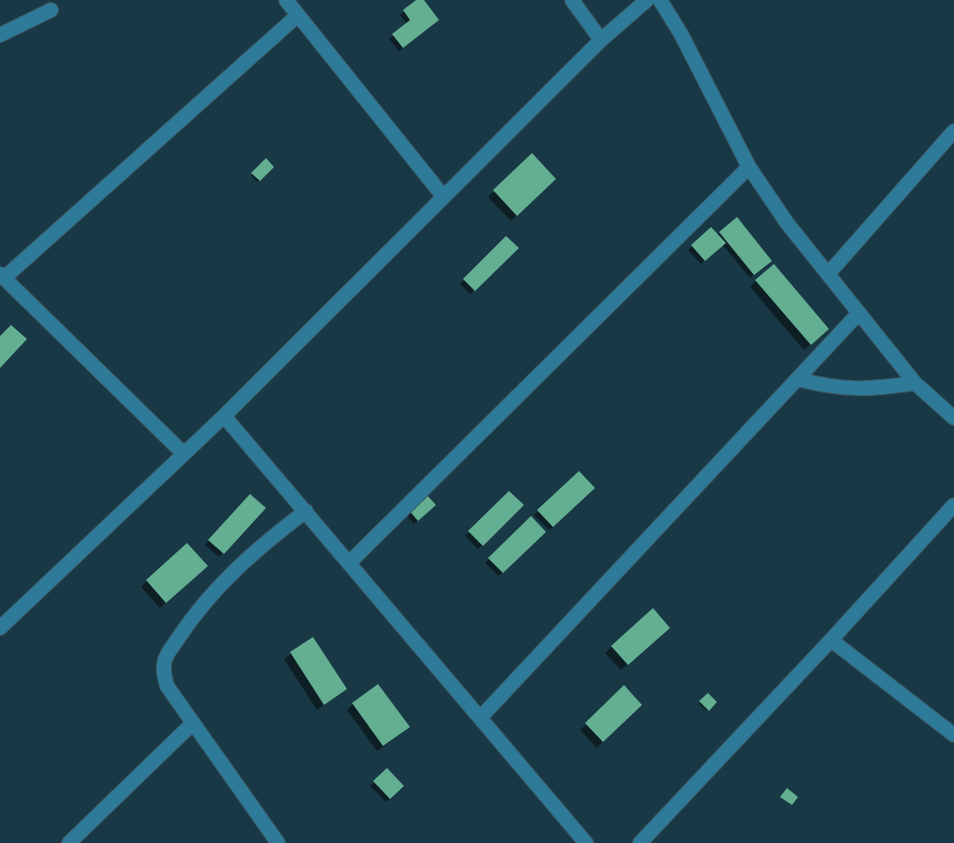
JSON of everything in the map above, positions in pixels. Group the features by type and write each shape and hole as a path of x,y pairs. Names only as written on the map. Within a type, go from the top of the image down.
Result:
{"street":[{"path":"286,0 443,196"},
{"path":"572,0 602,40"},
{"path":"0,628 224,416 443,196 602,40 647,0"},
{"path":"660,0 681,34 750,167 787,223 829,273 858,314 916,383 951,410"},
{"path":"0,35 51,10"},
{"path":"184,454 2,276 298,15"},
{"path":"829,273 954,131"},
{"path":"350,562 750,167"},
{"path":"480,718 858,314"},
{"path":"797,380 841,388 873,389 916,383"},
{"path":"224,416 350,562 586,843"},
{"path":"640,843 831,640 954,505"},
{"path":"278,843 167,686 164,673 165,659 190,620 219,585 262,544 306,511"},
{"path":"831,640 954,735"},
{"path":"69,843 193,723"}],"building":[{"path":"416,0 424,0 439,20 403,48 392,34 410,20 403,10"},
{"path":"532,153 556,179 517,216 493,190"},
{"path":"266,158 274,167 260,181 251,173"},
{"path":"737,217 772,261 754,275 719,232"},
{"path":"711,227 726,243 705,261 691,245"},
{"path":"506,236 519,248 475,291 463,279"},
{"path":"774,264 829,329 811,345 755,280"},
{"path":"11,325 27,339 0,368 0,336"},
{"path":"579,471 595,488 553,527 537,510"},
{"path":"509,491 524,505 483,546 468,531"},
{"path":"250,494 266,508 224,554 208,540"},
{"path":"426,494 436,505 418,521 408,509"},
{"path":"531,516 546,532 503,573 488,558"},
{"path":"187,543 208,566 166,603 146,580"},
{"path":"653,608 670,628 628,665 611,646"},
{"path":"313,637 347,689 324,705 290,652"},
{"path":"378,684 410,727 383,746 352,703"},
{"path":"624,685 642,705 603,742 585,723"},
{"path":"708,693 717,702 709,711 699,701"},
{"path":"387,768 404,786 390,799 373,781"},
{"path":"787,788 798,797 792,805 780,797"}]}
